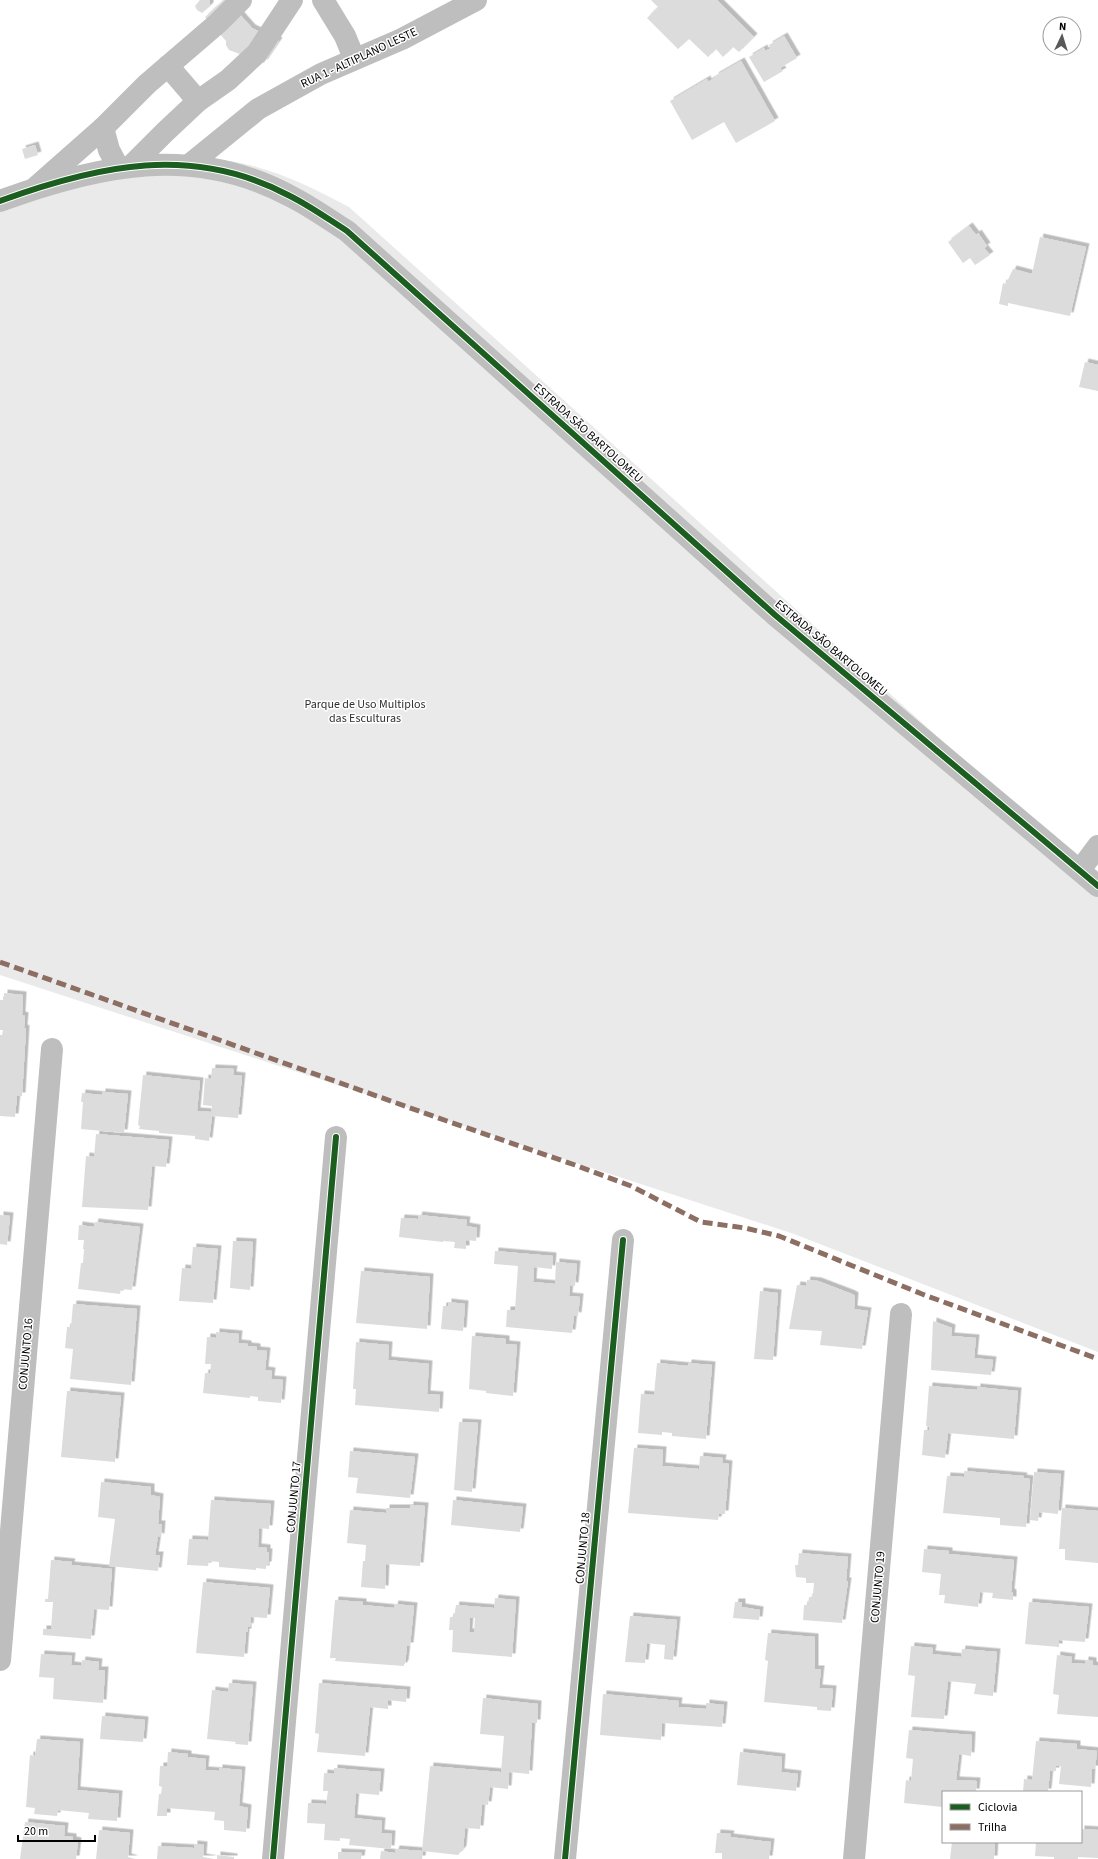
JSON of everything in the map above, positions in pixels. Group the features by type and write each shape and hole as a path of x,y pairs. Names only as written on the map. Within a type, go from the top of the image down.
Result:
{"street":[{"path":"35,188 103,128 168,66 218,23 241,0"},
{"path":"103,128 109,150 125,166 165,132 198,101 228,80 257,53 292,0"},
{"path":"324,0 345,36 354,58"},
{"name":"RUA 1 - ALTIPLANO LESTE","path":"189,165 258,109 320,74 354,58 402,39 476,0"},
{"path":"168,66 198,101"},
{"name":"ESTRADA SÃO BARTOLOMEU","path":"0,201 35,188 125,166 159,164 189,165 234,174 263,184 289,196 347,231 775,615 1098,886"},
{"path":"1080,870 1098,846"},
{"name":"CONJUNTO 16","path":"0,1660 52,1049"},
{"name":"CONJUNTO 17","path":"274,1859 336,1137"},
{"name":"CONJUNTO 18","path":"565,1859 623,1240"},
{"name":"CONJUNTO 19","path":"854,1859 901,1314"}],"green space":[{"name":"Parque de Uso Multiplos das Esculturas","path":"213,159 249,165 284,176 317,190 349,207 1098,881 1098,1352 794,1234 0,975 0,201"}],"building":[{"path":"200,0 209,0 210,2 210,6 202,13 197,10 195,6"},
{"path":"224,0 227,0 252,28 279,41 264,63 229,50 226,45 226,41 205,17"},
{"path":"651,0 717,0 754,37 739,52 733,47 723,57 716,49 708,57 689,39 678,49 647,18 658,7"},
{"path":"784,36 797,58 780,68 783,71 764,82 749,57 764,48 765,51 771,48 769,45"},
{"path":"741,61 775,121 736,143 724,122 692,140 670,101 707,79 708,82 716,77 715,76"},
{"path":"35,145 38,155 25,159 22,149"},
{"path":"969,226 976,235 978,233 987,246 984,248 990,255 975,265 970,258 963,263 948,242"},
{"path":"1040,237 1086,247 1070,316 1008,303 1008,306 999,304 1003,283 1006,284 1013,269 1032,274"},
{"path":"1085,362 1098,365 1098,391 1079,387"},
{"path":"4,993 23,995 22,1015 25,1016 24,1028 26,1029 22,1096 17,1096 15,1117 0,1116 0,1035 2,1035 3,1030 0,1030 0,1000 4,1000"},
{"path":"212,1068 234,1069 233,1075 242,1076 238,1118 212,1116 209,1141 195,1139 195,1136 159,1133 159,1131 139,1129 140,1126 138,1125 143,1075 200,1081 197,1111 211,1112 212,1106 203,1105 205,1078 211,1079"},
{"path":"102,1092 128,1094 124,1133 81,1129 83,1102 81,1102 82,1093 102,1095"},
{"path":"96,1134 169,1140 166,1167 152,1166 148,1210 82,1207 86,1156 94,1157"},
{"path":"0,1215 10,1216 7,1245 0,1244"},
{"path":"419,1215 467,1220 466,1226 477,1228 476,1241 466,1240 466,1249 454,1248 455,1242 399,1237 401,1218 418,1219"},
{"path":"95,1222 140,1227 132,1290 121,1289 120,1294 78,1289 84,1249 84,1240 78,1240 79,1225 94,1227"},
{"path":"233,1241 253,1242 250,1290 230,1288"},
{"path":"193,1247 218,1249 213,1303 179,1301 182,1268 191,1269"},
{"path":"495,1251 553,1256 552,1269 534,1267 533,1282 555,1284 556,1262 577,1264 575,1286 570,1285 569,1296 580,1297 578,1316 574,1315 572,1333 506,1327 507,1310 515,1310 518,1266 494,1264"},
{"path":"361,1271 430,1277 427,1329 356,1323"},
{"path":"807,1280 818,1281 852,1294 855,1296 854,1309 868,1311 862,1349 820,1345 822,1331 789,1329 797,1285 806,1286"},
{"path":"760,1291 778,1293 773,1360 754,1359"},
{"path":"448,1302 465,1304 463,1331 441,1329 443,1306 448,1306"},
{"path":"73,1304 137,1309 131,1385 70,1379 73,1349 65,1348 67,1327 71,1327"},
{"path":"933,1321 952,1328 951,1336 976,1338 974,1358 993,1360 991,1375 931,1370"},
{"path":"216,1332 239,1334 238,1343 257,1347 257,1350 267,1351 265,1370 272,1371 271,1379 283,1380 281,1403 258,1401 258,1397 250,1396 250,1398 203,1393 205,1373 210,1373 211,1364 205,1364 207,1337 216,1338"},
{"path":"472,1336 506,1339 506,1344 517,1345 513,1396 486,1393 486,1391 469,1389"},
{"path":"356,1342 389,1345 388,1360 429,1364 427,1394 440,1395 439,1412 355,1405 356,1389 353,1389"},
{"path":"657,1363 688,1366 688,1363 712,1365 706,1439 672,1436 672,1433 662,1432 662,1435 638,1433 641,1394 654,1395"},
{"path":"929,1386 977,1390 977,1387 1018,1391 1014,1439 948,1433 945,1458 922,1455 924,1430 929,1430 929,1427 926,1426"},
{"path":"67,1391 121,1396 115,1462 61,1457"},
{"path":"459,1422 478,1423 472,1492 454,1490"},
{"path":"634,1448 663,1450 662,1466 699,1469 700,1456 723,1458 722,1463 729,1464 725,1514 719,1514 718,1520 628,1513"},
{"path":"350,1451 415,1457 410,1498 356,1493 358,1478 348,1477"},
{"path":"964,1471 1024,1476 1023,1478 1030,1479 1026,1527 1000,1525 1000,1518 943,1513 947,1476 964,1477"},
{"path":"1034,1472 1061,1474 1058,1514 1039,1512 1038,1521 1030,1520"},
{"path":"101,1482 151,1487 151,1495 160,1497 158,1524 162,1524 161,1537 158,1536 155,1555 160,1555 158,1571 109,1566 115,1519 98,1517"},
{"path":"211,1500 271,1504 269,1529 259,1528 258,1547 267,1548 267,1552 269,1552 268,1565 266,1565 266,1569 256,1568 256,1570 219,1567 219,1562 209,1561 208,1566 187,1565 189,1539 208,1540"},
{"path":"453,1500 523,1507 520,1532 451,1525"},
{"path":"410,1505 425,1506 420,1566 386,1564 385,1589 361,1587 366,1545 347,1543 350,1510 386,1513 386,1508 410,1508"},
{"path":"1062,1508 1098,1511 1098,1563 1065,1560 1065,1549 1059,1549"},
{"path":"924,1549 949,1551 949,1554 1014,1560 1011,1592 1013,1593 1013,1600 992,1598 993,1593 980,1592 978,1607 944,1603 945,1595 939,1595 941,1574 922,1572"},
{"path":"799,1553 848,1557 846,1581 848,1581 842,1623 803,1620 804,1605 811,1605 808,1604 809,1597 812,1597 813,1594 814,1583 806,1583 806,1578 796,1577 795,1565 798,1565"},
{"path":"51,1560 72,1562 71,1565 112,1569 109,1610 94,1609 91,1639 43,1635 43,1629 51,1629 53,1602 45,1602 45,1599 48,1599"},
{"path":"203,1582 270,1588 267,1618 251,1617 250,1627 248,1626 248,1632 246,1632 244,1657 196,1653"},
{"path":"495,1598 516,1600 512,1657 452,1652 453,1630 449,1630 450,1617 454,1617 456,1605 494,1608","holes":["470,1618 475,1618 474,1632 469,1632"]},
{"path":"335,1600 363,1602 363,1605 394,1608 395,1604 414,1606 410,1646 407,1646 404,1666 335,1661 336,1658 330,1658"},
{"path":"735,1602 742,1602 742,1607 760,1610 759,1620 733,1618"},
{"path":"1029,1602 1089,1607 1085,1642 1059,1640 1059,1647 1025,1644"},
{"path":"630,1616 677,1620 673,1660 664,1659 665,1645 647,1643 645,1663 625,1662"},
{"path":"768,1633 815,1637 815,1669 821,1669 819,1688 833,1689 831,1711 817,1710 817,1707 764,1702 768,1661 765,1660"},
{"path":"911,1646 933,1648 932,1654 961,1657 962,1649 997,1652 993,1696 974,1694 976,1684 948,1681 944,1719 911,1717 915,1676 908,1675"},
{"path":"41,1654 72,1656 71,1665 81,1666 82,1660 99,1662 98,1670 105,1670 103,1703 53,1699 54,1678 39,1677"},
{"path":"1057,1655 1072,1657 1071,1663 1085,1664 1085,1660 1093,1661 1093,1665 1098,1666 1098,1717 1057,1714 1059,1695 1053,1694"},
{"path":"229,1683 253,1685 248,1745 235,1744 236,1742 207,1739 212,1690 228,1692"},
{"path":"319,1683 407,1690 406,1702 388,1700 388,1709 370,1707 365,1756 317,1752 319,1734 315,1733"},
{"path":"603,1694 679,1701 678,1707 706,1709 706,1703 724,1705 722,1727 662,1723 661,1740 600,1735"},
{"path":"483,1698 538,1704 537,1723 532,1723 529,1774 509,1772 508,1789 490,1787 488,1805 482,1804 480,1829 465,1828 463,1849 458,1855 423,1851 422,1859 380,1859 381,1851 395,1853 396,1849 422,1851 430,1766 501,1772 504,1736 480,1734"},
{"path":"102,1716 145,1720 143,1742 100,1739"},
{"path":"909,1730 972,1735 971,1756 959,1754 956,1780 977,1781 976,1791 942,1791 942,1807 904,1803 906,1780 911,1781 913,1759 906,1758"},
{"path":"37,1739 80,1742 77,1790 119,1794 117,1821 88,1819 89,1813 58,1810 57,1816 34,1814 35,1808 26,1807 30,1755 35,1756"},
{"path":"1036,1741 1077,1744 1077,1749 1097,1751 1095,1769 1092,1769 1091,1787 1059,1784 1061,1766 1056,1766 1056,1771 1050,1771 1048,1791 1023,1791 1024,1779 1032,1780"},
{"path":"168,1752 188,1754 188,1757 206,1759 205,1770 219,1771 219,1768 242,1770 239,1806 248,1808 246,1832 224,1830 224,1821 214,1820 215,1812 167,1808 167,1816 157,1816 159,1794 161,1794 162,1787 159,1786 160,1766 167,1766"},
{"path":"740,1752 782,1757 781,1772 798,1774 796,1791 737,1785"},
{"path":"334,1768 381,1772 379,1795 356,1793 354,1818 382,1821 381,1833 392,1834 391,1849 349,1845 350,1839 340,1838 340,1841 324,1840 325,1824 307,1823 308,1803 326,1804 328,1791 323,1791 324,1773 334,1774"},
{"path":"25,1822 65,1826 64,1836 73,1837 73,1840 78,1841 76,1859 20,1859"},
{"path":"1082,1829 1098,1830 1098,1858 1078,1857 1078,1859 1054,1859 1054,1857 1035,1856 1036,1843 1082,1843"},
{"path":"99,1830 130,1833 128,1857 135,1859 96,1859"},
{"path":"717,1833 731,1834 730,1837 771,1842 769,1859 722,1859 722,1853 715,1853"},
{"path":"952,1843 995,1843 994,1859 950,1859"},
{"path":"194,1844 204,1845 203,1857 214,1859 157,1859 158,1846 194,1848"},
{"path":"338,1852 362,1853 361,1859 338,1859"},
{"path":"217,1855 234,1857 234,1859 217,1859"}],"marked path":[{"path":"0,962 575,1165 631,1186 701,1222 745,1228 779,1236 922,1294 1098,1359"}],"cycle path":[{"path":"0,201 37,188 109,170 145,166 181,165 218,170 254,180 290,196 312,208 347,231 775,615 1098,886"},
{"path":"273,1859 336,1137"},
{"path":"565,1859 623,1240"}]}
